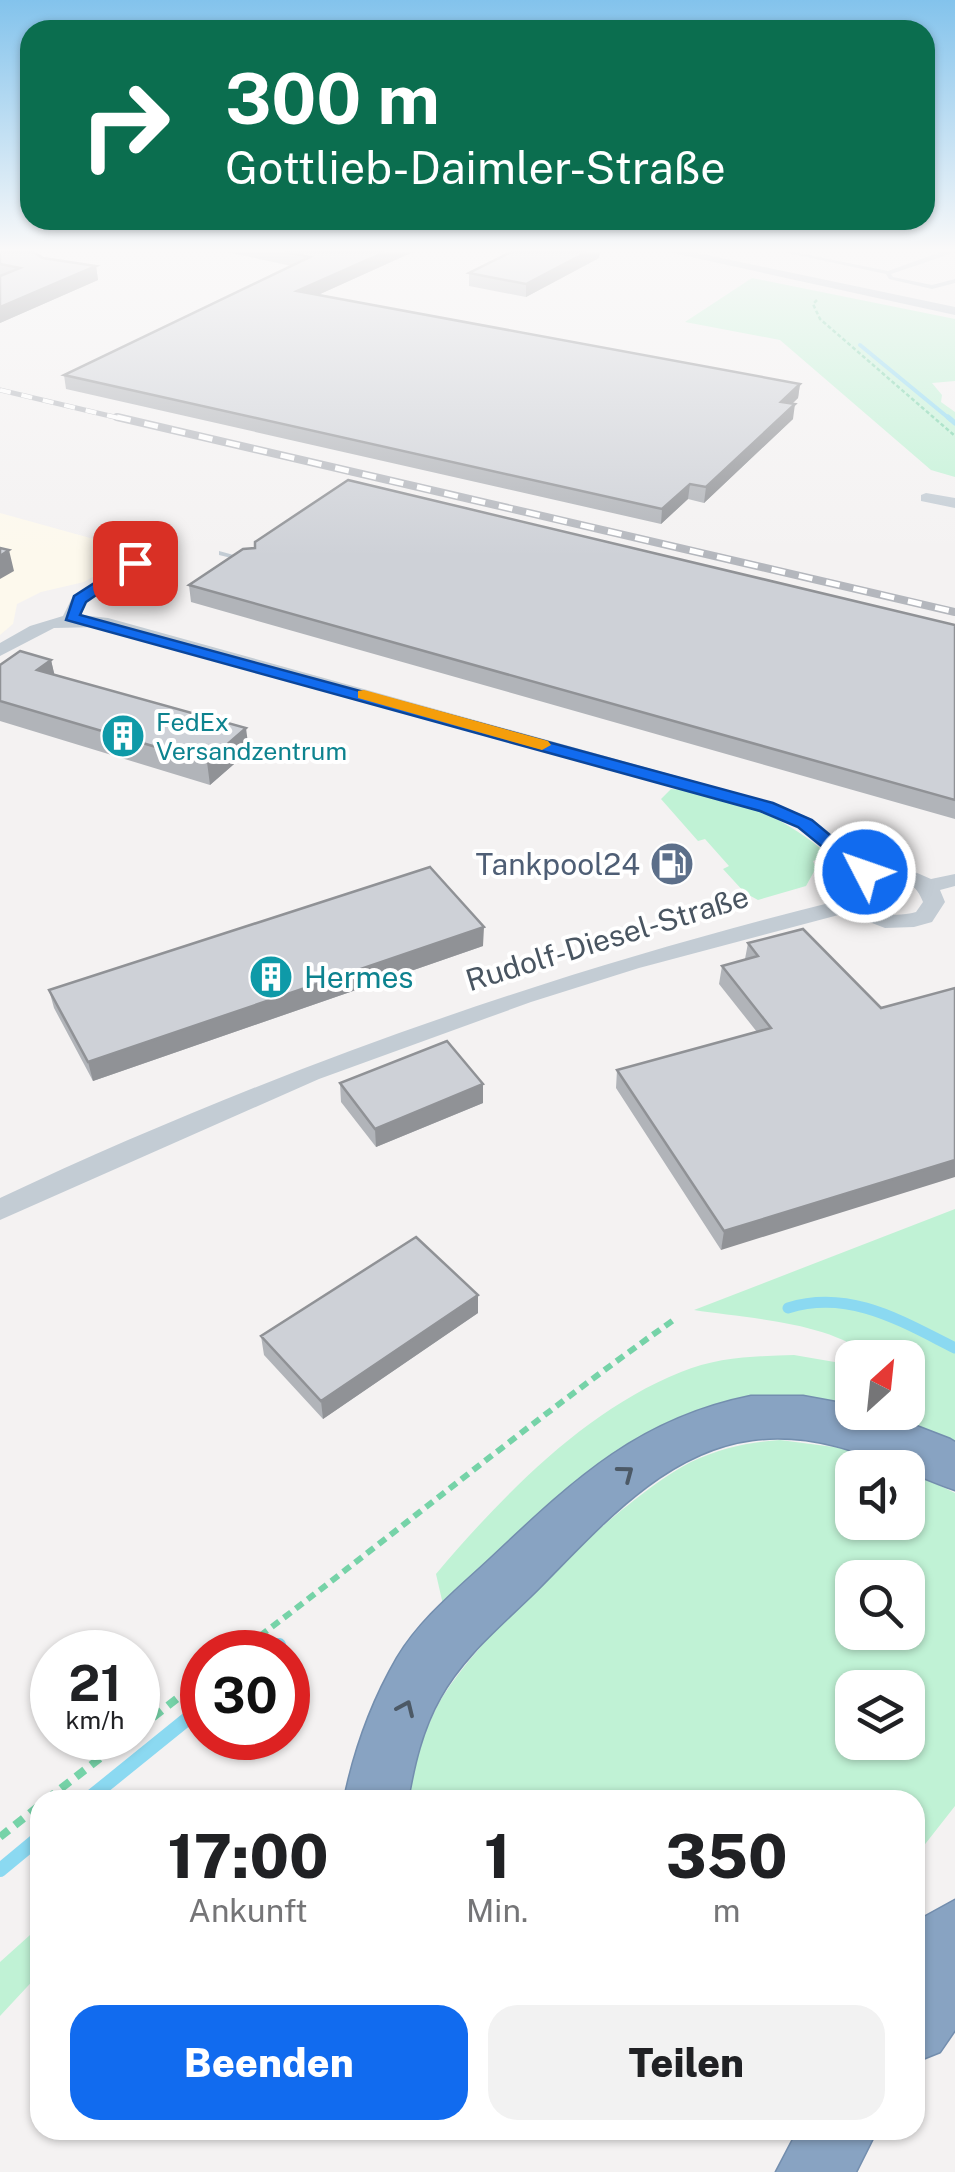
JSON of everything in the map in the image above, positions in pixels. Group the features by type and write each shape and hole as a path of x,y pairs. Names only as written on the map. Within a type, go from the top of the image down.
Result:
{"highway":[{"path":"378,1790 390,1742 419,1676 455,1631 598,1494 669,1444 711,1426 752,1418 797,1417 891,1439 955,1467"},
{"path":"925,1957 955,1933"},
{"path":"925,2013 955,1971"},
{"path":"813,2172 834,2140"}],"street":[{"path":"926,498 955,504"},
{"path":"71,617 79,600 135,563"},
{"path":"0,651 39,626 71,617 119,626 767,807 805,824 865,872"},
{"path":"865,872 898,872 926,886 934,902 931,910 913,921 885,922 850,904 846,885 865,872"},
{"path":"926,886 955,880"},
{"name":"Rudolf-Diesel-Straße","path":"0,1210 217,1111 433,1026 646,957 850,904"}],"lane":[{"path":"222,553 252,561"}],"path":[{"path":"860,353 955,436"},
{"path":"268,1630 434,1506 609,1364 675,1319"},
{"path":"160,1712 180,1696"},
{"path":"59,1790 97,1760"},
{"path":"0,1837 30,1813"}],"shaded area":[{"path":"0,513 137,551 84,582 41,592 17,604 13,624 0,635"}],"green space":[{"path":"796,353 955,353 955,381 932,383 942,395 941,402 955,412 955,477 931,470"},
{"path":"671,789 713,795 755,809 794,829 828,855 813,861 816,868 806,886 758,900 745,893 723,869 729,866 705,839 698,841 661,799"},
{"path":"955,1209 955,1447 910,1430 925,1430 925,1340 842,1340 762,1319 694,1310"},
{"path":"794,1355 835,1362 835,1406 721,1404 684,1415 642,1436 444,1609 436,1574 488,1515 547,1458 578,1432 646,1388 695,1367 737,1358"},
{"path":"780,1440 852,1450 835,1450 835,1540 925,1540 925,1478 955,1493 955,1806 925,1844 925,1790 410,1790 419,1751 438,1705 456,1677 516,1608 629,1504 691,1462 713,1453"},
{"path":"30,1935 30,1984 0,2016 0,1962"}],"building":[{"path":"109,353 634,353 800,384 781,402 795,404 706,487 690,484 662,509 64,375"},
{"path":"348,480 955,625 955,800 189,585 243,549 255,548 255,542"},
{"path":"20,651 51,660 37,670 246,728 207,762 0,701 0,665"},
{"name":"Hermes","path":"430,867 484,927 88,1062 49,990"},
{"path":"803,929 881,1008 955,988 955,1160 724,1231 617,1070 771,1028 722,966 758,956 748,943"},
{"path":"447,1041 483,1084 375,1129 340,1083"},
{"path":"416,1237 478,1295 321,1401 261,1336"}],"waterway":[{"path":"870,353 951,420"},
{"path":"948,417 955,423"},
{"path":"788,1308 811,1303 854,1305 895,1318 955,1348"},
{"path":"99,1790 180,1725"},
{"path":"0,1870 30,1845"}],"railway":[{"path":"0,390 127,420"},
{"path":"117,417 955,612"}],"slow traffic":[{"path":"364,695 542,745"}],"place":[{"name":"FedEx Versandzentrum","path":"123,736"},
{"name":"Tankpool24","path":"672,864"},
{"name":"Hermes","path":"271,977"}],"route":[{"path":"135,563 79,600 71,617 102,622 767,807 805,824 865,872"}]}
